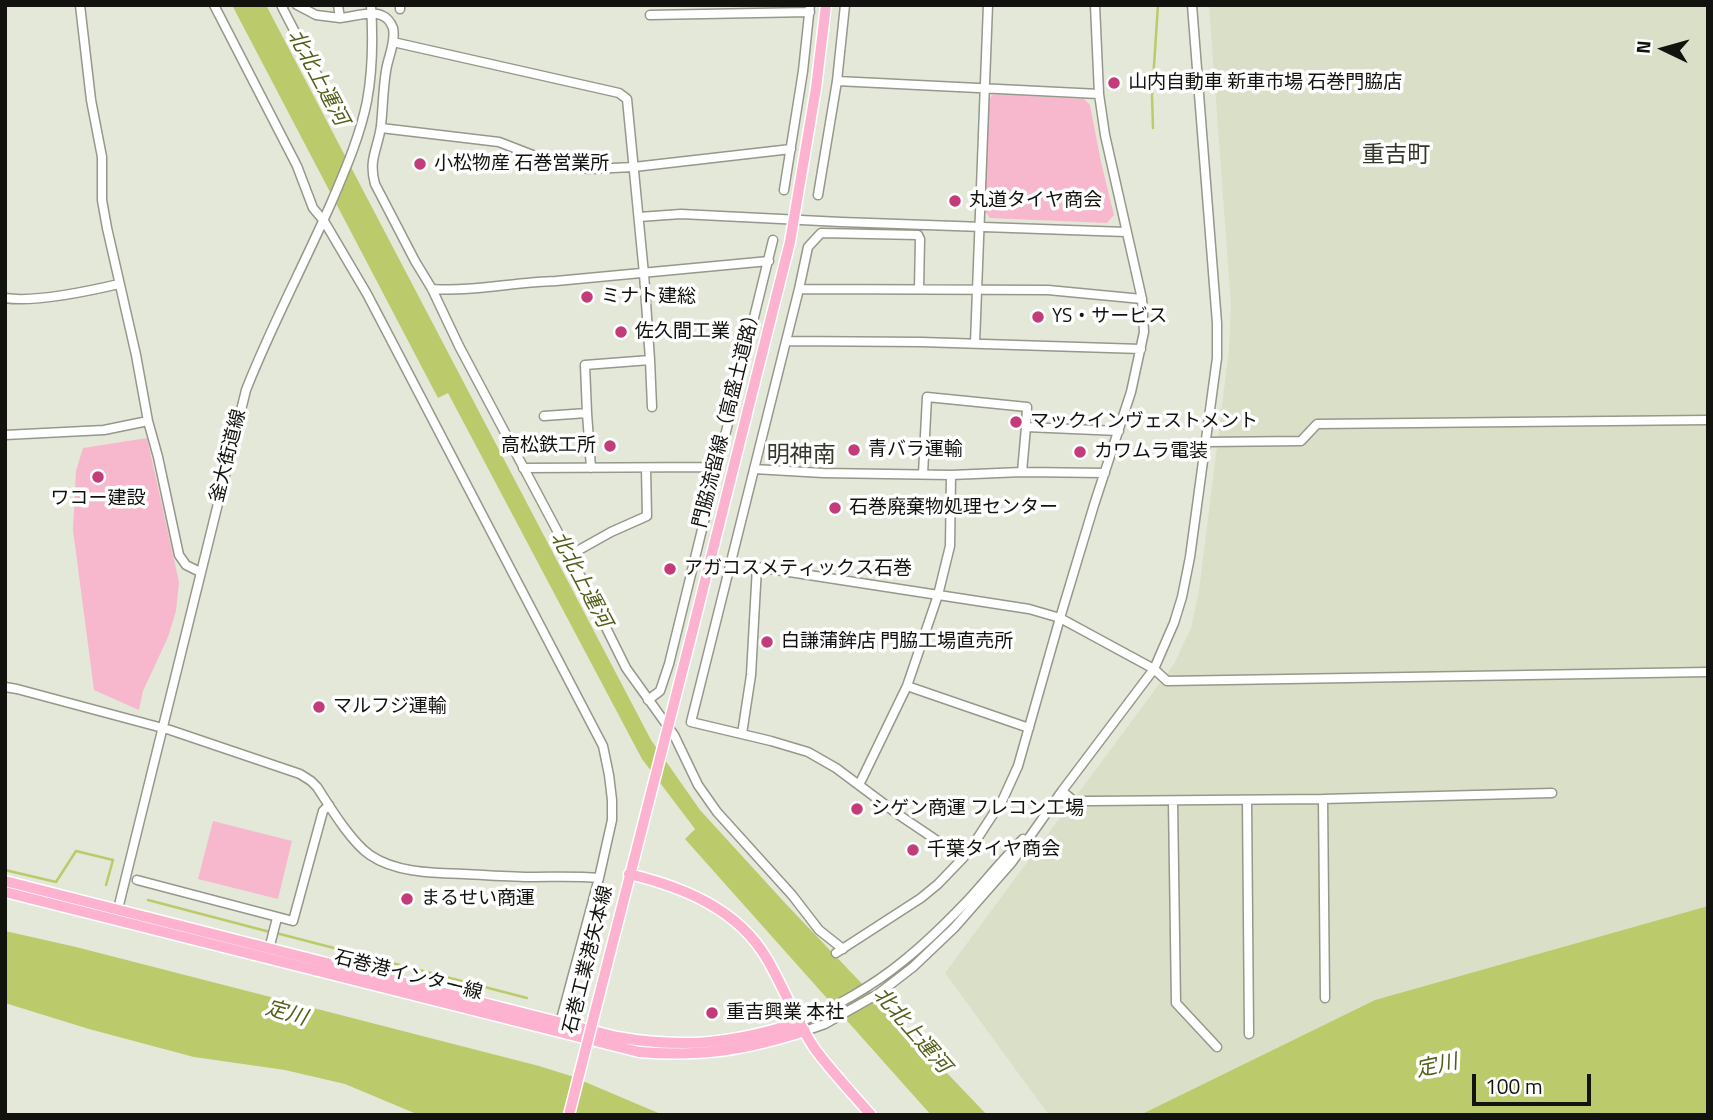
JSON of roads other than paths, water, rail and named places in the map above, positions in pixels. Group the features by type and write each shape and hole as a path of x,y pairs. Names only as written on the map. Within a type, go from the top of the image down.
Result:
{"main road":[{"name":"門脇流留線（高盛土道路）","path":"629,874 790,242 816,88 826,5"},
{"name":"石巻工業港矢本線","path":"569,1115 629,874 666,883 688,892 713,905 737,923 766,957 815,1048 871,1115"},
{"name":"石巻港インター線","path":"5,881 116,916 639,1052 694,1054 729,1051 761,1044 803,1026"},
{"name":"石巻港インター線","path":"5,892 269,949 640,1041 692,1044 722,1042 803,1026"}],"street":[{"path":"80,5 91,100 102,157 102,200 119,284 179,555 186,565 200,572"},
{"path":"214,5 297,166 313,208 324,221 366,294 603,746 611,788 612,820 560,1023"},
{"path":"284,5 282,7 339,117"},
{"path":"297,5 316,15 340,18 371,10 388,19 393,29 393,42 386,72 381,128 372,161 375,184 570,555 626,668 674,735 698,785 717,812 839,951 938,884 975,842 1003,799 1018,766 1060,618 1131,392 1142,349 1142,299 1105,135 1099,94 1095,5"},
{"path":"338,5 340,18"},
{"path":"818,195 837,81 845,5"},
{"path":"975,343 988,5"},
{"path":"803,1026 835,1018 878,993 913,967 954,928 1012,862 1154,669 1174,623 1190,557 1217,358 1217,323 1192,5"},
{"path":"650,15 810,9 784,190"},
{"name":"釜大街道線","path":"116,916 246,390 353,153 370,78 371,10"},
{"path":"393,42 619,93 627,99 644,274 652,407"},
{"path":"837,81 1099,94"},
{"path":"381,128 499,142 561,166 591,169 634,167 791,149"},
{"path":"639,217 681,214 1126,232"},
{"path":"919,289 918,235 821,233 808,247 691,722 808,752 836,768 962,858"},
{"path":"648,700 660,691 663,685 773,240"},
{"path":"432,289 453,290 769,261"},
{"path":"5,298 13,300 44,297 119,284"},
{"path":"799,289 1048,290 1142,299"},
{"path":"786,341 975,343 1142,349"},
{"path":"591,468 585,365 650,359"},
{"path":"923,474 927,397 1027,407 1022,472"},
{"path":"544,416 587,413"},
{"path":"1207,442 1301,441 1317,424 1708,420"},
{"path":"5,435 90,431 148,421"},
{"path":"1026,427 1119,431"},
{"path":"523,468 718,467"},
{"path":"570,555 647,516 646,468"},
{"path":"754,469 951,475 1105,473"},
{"path":"859,785 907,686 938,595 950,547 951,475"},
{"path":"742,734 751,675 757,567 1029,609 1060,618 1154,669 1167,681 1708,672"},
{"path":"907,686 1029,728"},
{"path":"5,687 163,728 300,774 317,788 358,845 371,856 393,865 448,874 599,878"},
{"path":"1062,791 1074,801 1323,799 1552,793"},
{"path":"1323,799 1325,998"},
{"path":"1247,800 1249,1034"},
{"path":"1172,801 1176,1003 1217,1047"},
{"path":"137,880 293,921 323,811 328,805"},
{"path":"803,1026 902,962 938,930 1038,825"},
{"path":"269,949 277,918"}],"water":[{"path":"232,5 266,5 651,740 700,810 987,1115 931,1115 685,839 695,829 642,759 448,393 438,398"},
{"name":"定川","path":"1708,906 1708,1115 1140,1115 1375,1000"},
{"name":"定川","path":"5,931 539,1066 571,1076 663,1115 419,1115 345,1084 285,1070 194,1057 89,1029 5,1003"}],"waterway":[{"path":"1153,128 1152,96 1158,5"},
{"path":"5,870 56,882 76,851 113,860 106,885"},
{"path":"148,900 270,932"},
{"path":"276,933 527,998"}],"place":[{"name":"山内自動車 新車市場 石巻門脇店","path":"1114,83"},
{"name":"小松物産 石巻営業所","path":"420,164"},
{"name":"丸道タイヤ商会","path":"955,201"},
{"name":"ミナト建総","path":"587,297"},
{"name":"YS・サービス","path":"1038,317"},
{"name":"佐久間工業","path":"621,332"},
{"name":"マックインヴェストメント","path":"1016,422"},
{"name":"高松鉄工所","path":"610,446"},
{"name":"青バラ運輸","path":"854,450"},
{"name":"カワムラ電装","path":"1080,452"},
{"name":"ワコー建設","path":"98,477"},
{"name":"石巻廃棄物処理センター","path":"835,508"},
{"name":"アガコスメティックス石巻","path":"670,569"},
{"name":"白謙蒲鉾店 門脇工場直売所","path":"767,642"},
{"name":"マルフジ運輸","path":"319,707"},
{"name":"シゲン商運 フレコン工場","path":"857,809"},
{"name":"千葉タイヤ商会","path":"913,850"},
{"name":"まるせい商運","path":"407,899"},
{"name":"重吉興業 本社","path":"712,1013"}],"district":[{"name":"重吉町","path":"1396,156"},
{"name":"明神南","path":"801,456"}],"water label":[{"name":"北北上運河","path":"317,78"},
{"name":"北北上運河","path":"580,580"},
{"name":"北北上運河","path":"911,1031"}]}
